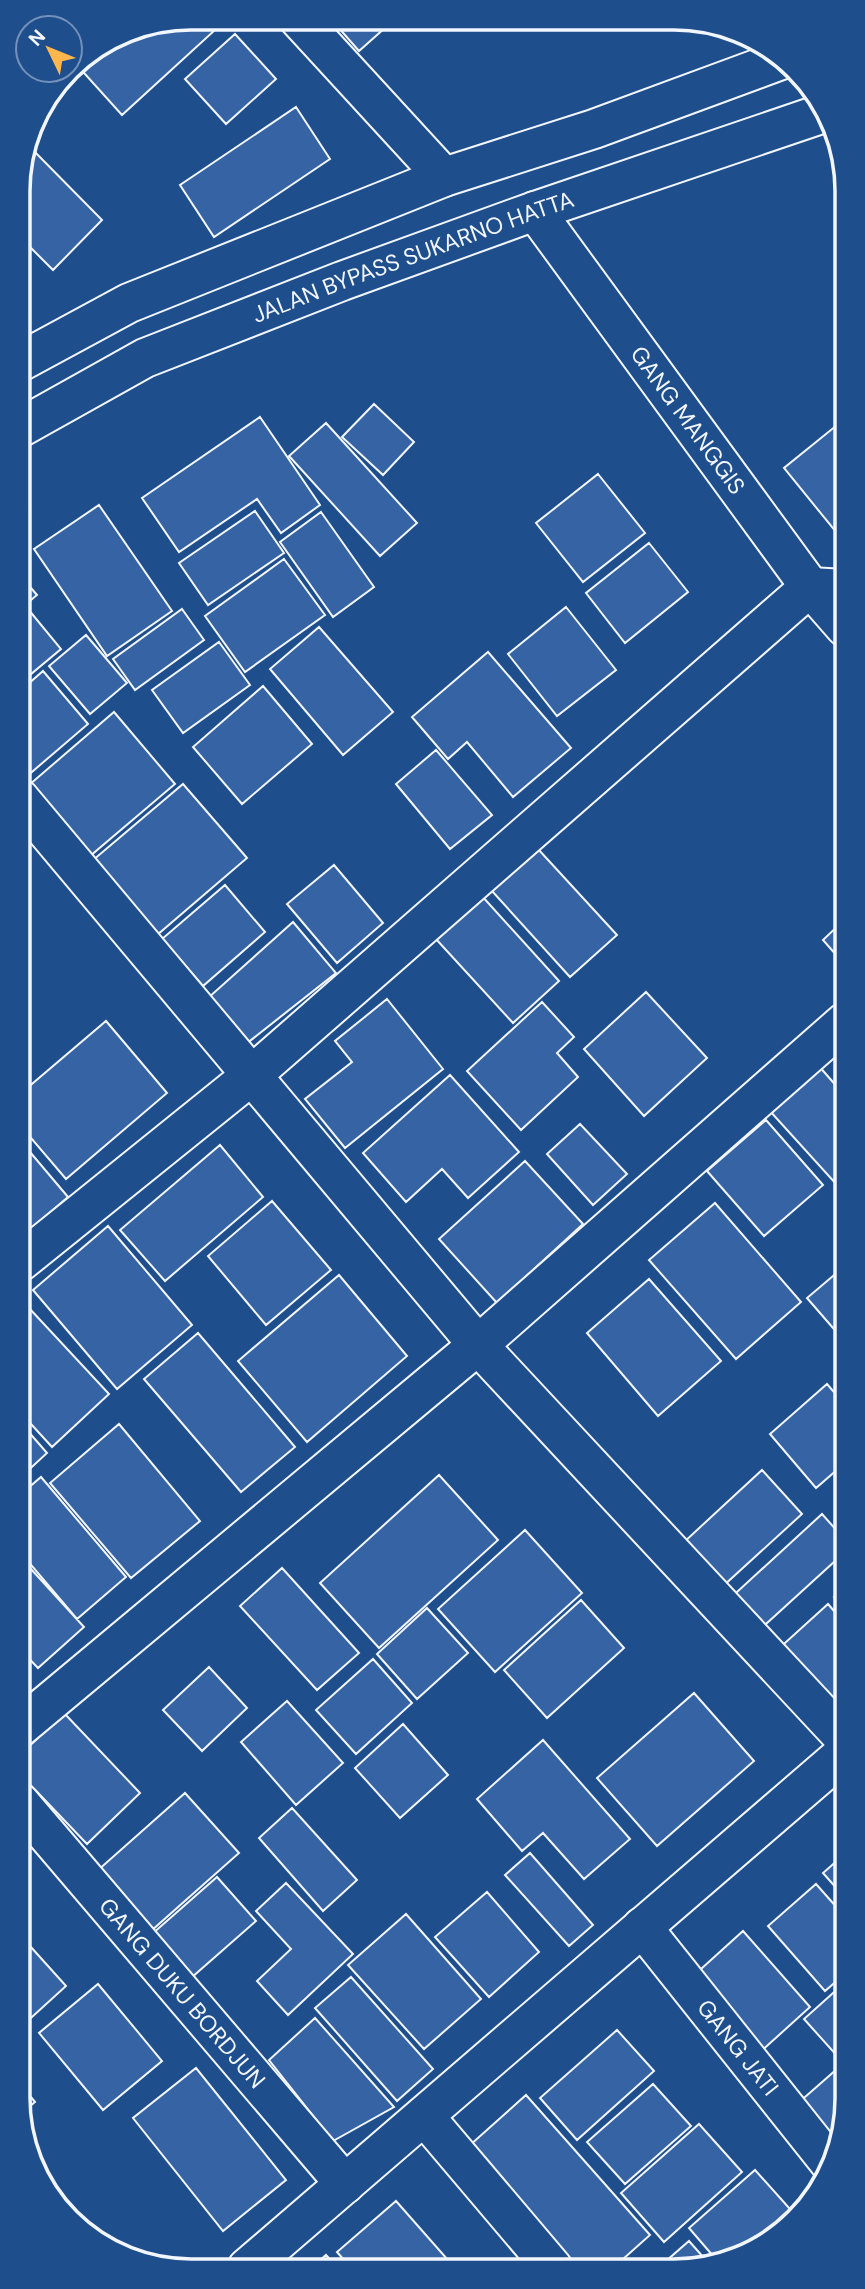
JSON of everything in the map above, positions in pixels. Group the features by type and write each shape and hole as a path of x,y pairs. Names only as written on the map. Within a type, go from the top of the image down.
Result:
{"main road":[{"path":"310,30 444,177"},
{"path":"30,356 129,303 444,177 594,129 772,63"},
{"name":"JALAN BYPASS SUKARNO HATTA","path":"30,422 145,358 342,281 534,211 817,115"},
{"name":"GANG MANGGIS","path":"534,211 827,588 835,606"},
{"path":"30,1254 253,1075 827,588"},
{"path":"30,811 478,1345 835,1728"},
{"path":"30,1719 478,1345 835,1030"},
{"path":"258,2259 835,1761"},
{"name":"GANG DUKU BORDJUN","path":"30,1815 345,2184"},
{"name":"GANG JATI","path":"642,1927 824,2156"},
{"path":"425,2116 545,2259"}],"building":[{"path":"180,30 215,30 122,115 84,73 110,51 139,38"},
{"path":"341,30 383,30 359,51"},
{"path":"235,34 276,79 226,124 185,79"},
{"path":"296,107 330,159 214,237 180,185"},
{"path":"34,152 102,220 53,270 30,247 30,180"},
{"path":"374,404 414,442 383,475 342,437"},
{"path":"260,417 320,505 281,533 257,499 179,552 142,498"},
{"path":"326,423 417,523 380,556 289,456"},
{"path":"835,427 835,531 784,468"},
{"path":"598,474 645,533 583,582 536,523"},
{"path":"99,505 172,611 107,656 34,549"},
{"path":"255,511 284,553 208,605 179,563"},
{"path":"321,512 374,587 333,617 280,542"},
{"path":"649,543 688,592 625,643 586,593"},
{"path":"284,559 325,615 245,672 205,616"},
{"path":"30,587 37,595 30,601"},
{"path":"566,607 616,670 557,716 508,654"},
{"path":"182,609 204,640 135,690 113,659"},
{"path":"30,611 61,649 30,675"},
{"path":"319,627 393,712 343,755 270,669"},
{"path":"86,635 127,683 90,714 49,666"},
{"path":"219,642 250,685 183,733 152,690"},
{"path":"488,652 571,748 513,797 467,742 448,759 412,717"},
{"path":"43,671 88,724 30,774 30,682"},
{"path":"263,686 312,744 242,804 193,747"},
{"path":"114,712 175,784 83,862 30,800 30,784"},
{"path":"436,750 492,815 450,849 396,784"},
{"path":"183,784 247,858 150,941 86,866"},
{"path":"538,849 617,935 570,977 492,891"},
{"path":"334,865 383,923 337,963 287,904"},
{"path":"225,885 265,932 203,986 162,939"},
{"path":"481,895 559,981 513,1023 435,938"},
{"path":"293,922 336,973 246,1044 208,998"},
{"path":"835,929 835,954 823,940"},
{"path":"646,992 707,1058 644,1116 584,1049"},
{"path":"387,999 443,1069 345,1148 305,1099 352,1062 335,1041"},
{"path":"542,1002 574,1037 557,1053 578,1077 521,1130 467,1071"},
{"path":"106,1021 167,1093 66,1179 30,1137 30,1086"},
{"path":"818,1065 835,1084 835,1183 769,1110"},
{"path":"450,1075 519,1152 468,1198 442,1169 406,1202 363,1153"},
{"path":"766,1120 823,1185 764,1236 707,1171"},
{"path":"580,1124 627,1174 593,1205 547,1154"},
{"path":"220,1145 263,1197 165,1281 120,1230"},
{"path":"30,1152 68,1197 30,1229"},
{"path":"525,1161 583,1224 497,1303 439,1239"},
{"path":"272,1201 331,1270 266,1325 208,1256"},
{"path":"715,1203 801,1302 736,1359 649,1260"},
{"path":"108,1226 192,1325 117,1389 33,1290"},
{"path":"835,1274 835,1330 807,1298"},
{"path":"339,1275 407,1356 307,1442 238,1361"},
{"path":"649,1279 721,1361 658,1416 587,1333"},
{"path":"30,1309 109,1394 52,1447 30,1423"},
{"path":"198,1333 295,1447 241,1492 144,1379"},
{"path":"827,1384 835,1393 835,1472 816,1488 770,1434"},
{"path":"119,1424 200,1521 131,1578 50,1483"},
{"path":"30,1433 47,1453 30,1469"},
{"path":"762,1470 802,1514 722,1587 683,1543"},
{"path":"439,1475 498,1540 379,1648 320,1583"},
{"path":"41,1477 126,1577 77,1619 30,1564 30,1486"},
{"path":"822,1514 835,1529 835,1561 754,1635 725,1603"},
{"path":"525,1530 582,1593 495,1672 438,1609"},
{"path":"30,1568 84,1627 38,1668 30,1660"},
{"path":"282,1568 359,1653 317,1690 240,1606"},
{"path":"581,1600 624,1648 547,1718 504,1670"},
{"path":"828,1604 835,1612 835,1711 830,1715 775,1652"},
{"path":"427,1608 468,1653 417,1699 377,1654"},
{"path":"373,1659 412,1703 356,1754 316,1710"},
{"path":"209,1667 247,1708 202,1751 163,1710"},
{"path":"694,1693 754,1761 657,1846 597,1778"},
{"path":"287,1701 343,1763 296,1805 241,1742"},
{"path":"64,1713 140,1793 87,1844 30,1784 30,1745"},
{"path":"403,1724 448,1775 400,1818 355,1768"},
{"path":"543,1740 630,1839 584,1879 543,1833 522,1851 477,1799"},
{"path":"185,1793 239,1853 142,1939 88,1879"},
{"path":"292,1808 357,1880 323,1911 259,1838"},
{"path":"530,1853 593,1925 569,1946 505,1875"},
{"path":"835,1862 835,1886 823,1873"},
{"path":"217,1877 256,1921 191,1978 152,1934"},
{"path":"286,1883 353,1954 288,2015 257,1981 291,1949 256,1911"},
{"path":"816,1884 835,1905 835,1982 825,1991 768,1926"},
{"path":"487,1892 539,1952 489,1997 435,1937"},
{"path":"406,1914 481,1999 424,2049 348,1965"},
{"path":"743,1931 810,2007 758,2054 691,1978"},
{"path":"30,1946 66,1986 30,2019"},
{"path":"351,1977 433,2069 397,2101 315,2008"},
{"path":"98,1984 162,2061 103,2110 39,2033"},
{"path":"835,1991 835,2054 804,2019"},
{"path":"315,2018 394,2107 333,2141 269,2060"},
{"path":"617,2030 654,2071 577,2140 540,2098"},
{"path":"196,2068 286,2180 223,2231 133,2118"},
{"path":"835,2071 835,2109 831,2136 819,2146 789,2111"},
{"path":"653,2084 691,2126 625,2184 587,2142"},
{"path":"526,2095 650,2235 623,2259 553,2259 460,2154"},
{"path":"699,2124 742,2172 664,2242 621,2193"},
{"path":"755,2170 790,2209 764,2232 736,2247 712,2255 689,2228"},
{"path":"396,2201 447,2259 343,2259 337,2252"},
{"path":"689,2241 703,2257 695,2258 668,2259"}]}
